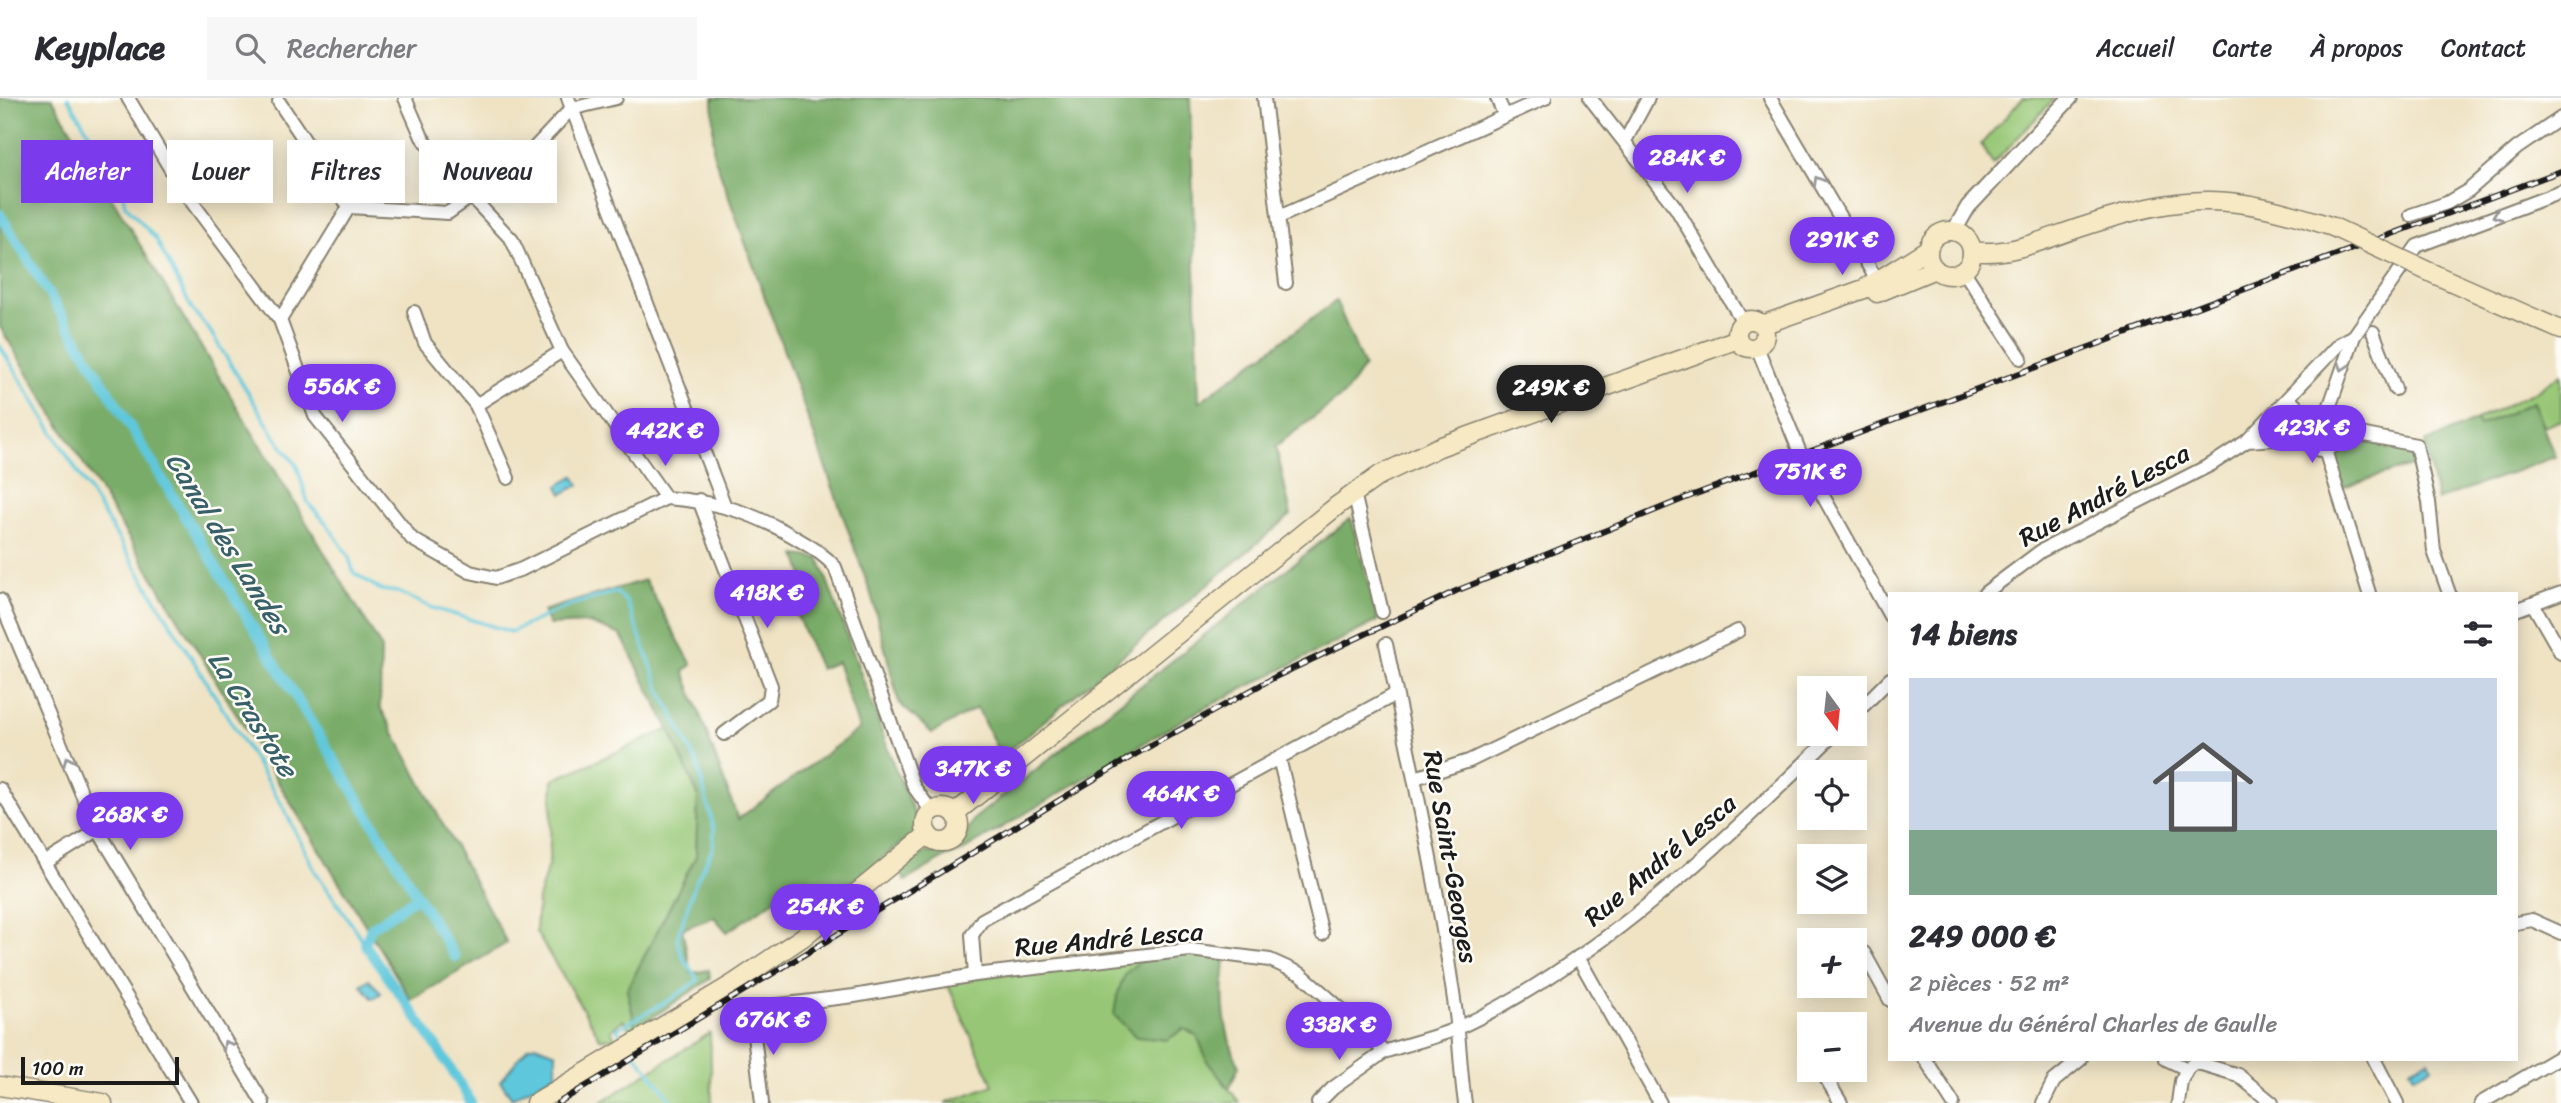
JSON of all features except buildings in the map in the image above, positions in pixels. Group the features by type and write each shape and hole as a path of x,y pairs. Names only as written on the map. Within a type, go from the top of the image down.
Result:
{"main road":[{"path":"1972,251 2002,252 2146,207 2191,200 2231,200 2272,207 2333,227 2561,330"},
{"path":"1741,330 1744,346 1761,335 1878,282 1928,249 1934,237 1954,231 1966,238 1972,251 1968,265 1952,275 1935,269 1855,303 1761,335"},
{"path":"1928,249 1935,269"},
{"path":"954,813 1354,492 1391,469 1439,447 1741,330 1751,320 1761,335"},
{"path":"945,808 954,813 958,829 953,838 942,842 928,834 925,823 932,812 945,808"},
{"path":"535,1103 733,984 803,937 928,834"},
{"path":"0,1086 103,1103"},
{"path":"0,1094 59,1103"}],"street":[{"path":"128,98 183,190 280,320 315,416 412,539 470,572 496,578 522,569 666,498 724,504 768,521 823,553 835,566 914,787 932,812"},
{"path":"405,98 424,140"},
{"path":"540,140 570,104 616,98"},
{"path":"1264,98 1286,283"},
{"path":"1497,98 1504,116"},
{"path":"1279,217 1545,98"},
{"path":"1590,98 1676,208 1741,330"},
{"path":"1625,141 1648,98"},
{"path":"1770,98 1878,282"},
{"path":"1954,231 1968,207 2070,98"},
{"path":"279,102 349,207"},
{"path":"570,104 724,504"},
{"path":"2411,215 2447,203 2469,190 2517,148 2561,118"},
{"name":"Rue André Lesca","path":"2327,414 2354,336 2417,246 2561,192"},
{"path":"349,207 448,213 462,203"},
{"path":"480,203 512,240 562,351 666,498"},
{"path":"280,320 349,207"},
{"path":"1963,270 2021,358"},
{"path":"414,312 425,343 476,405 508,478"},
{"path":"2373,332 2395,389"},
{"path":"1761,335 1803,460 1888,612"},
{"name":"Rue André Lesca","path":"1986,592 2042,551 2212,464 2247,441 2339,345 2354,336"},
{"path":"476,405 562,351"},
{"path":"2288,398 2309,419"},
{"path":"2317,414 2327,414 2336,420 2340,430 2335,445 2326,450 2315,449 2304,437 2304,427 2309,419 2317,414"},
{"path":"2340,430 2416,445 2430,502 2434,551 2449,592"},
{"name":"Rue André Lesca","path":"2247,441 2304,437"},
{"path":"2326,450 2369,592"},
{"path":"1354,492 1382,611"},
{"path":"699,500 771,686 769,700 724,734"},
{"path":"2518,610 2534,606 2561,593"},
{"path":"0,600 98,830 262,1103"},
{"path":"2534,606 2561,653"},
{"path":"1415,778 1469,761 1738,631"},
{"name":"Rue Saint-Georges","path":"1386,644 1415,778 1457,1029 1465,1103"},
{"path":"1867,702 1888,681"},
{"path":"975,975 972,935 982,920 1396,694"},
{"name":"Rue André Lesca","path":"762,1103 753,1012 771,1005 854,996 975,975 1190,950 1270,960 1301,974 1367,1032 1384,1052 1457,1029 1509,1002 1578,957 1723,841 1822,746"},
{"path":"1279,758 1322,934"},
{"path":"0,789 191,1103"},
{"path":"45,863 98,830"},
{"path":"2518,923 2532,920 2561,933"},
{"path":"1578,957 1660,1103"},
{"path":"1867,958 1888,996"},
{"path":"1318,1103 1333,1088 1384,1052"},
{"path":"2481,1103 2561,1056"},
{"path":"1926,1061 1953,1103"},
{"path":"2043,1103 2054,1081 2079,1061"},
{"path":"2375,1061 2397,1103"},
{"path":"2178,1103 2181,1081 2193,1063 2238,1075 2272,1103"},
{"path":"1829,1082 1841,1103"}],"green space":[{"path":"0,98 52,98 77,140 21,140 21,203 115,203 381,647 380,707 507,943 411,1000 0,327"},
{"path":"713,98 1190,98 1199,402 1336,301 1364,367 1346,393 1276,446 1291,515 1001,757 977,708 932,733 899,703 871,594 713,153"},
{"path":"2023,98 2055,98 1993,164 1981,144"},
{"path":"2561,374 2561,420 2544,427 2533,402 2479,426 2476,420 2536,391"},
{"path":"2533,402 2555,457 2437,500 2425,443 2476,420 2479,426"},
{"path":"2365,441 2412,453 2414,465 2343,487 2337,463 2339,451 2351,442"},
{"path":"1351,518 1378,621 1193,714 959,853 947,856 905,881 900,870 926,852 941,853 961,843 974,819"},
{"path":"796,555 819,558 896,771 918,822 910,837 795,925 779,897 727,932 714,917 682,929 691,973 709,970 710,979 636,1028 627,990 696,856 698,795 669,729 621,635 589,623 549,625 543,611 645,580 692,665 684,671 738,819 859,729 837,662 820,669 791,602 808,591"},
{"path":"669,729 698,795 696,856 627,990 636,1028 632,1032 623,1020 611,1030 616,1040 600,1038 536,932 538,899 549,862 553,780"},
{"path":"1190,950 1198,1037 1207,1061 1240,1103 945,1103 993,1085 946,981"},
{"path":"1190,950 1225,960 1224,1014 1239,1066 1229,1089 1207,1061 1198,1037 1184,1029 1167,1040 1136,1037 1114,1015 1122,982 1136,964 1145,959"},
{"path":"710,1033 712,1103 600,1103"}],"water":[{"path":"574,476 579,485 562,494 558,486"},
{"path":"369,979 381,993 373,999 361,985"},
{"path":"536,1045 556,1053 556,1074 512,1098 500,1081 528,1047"},
{"path":"2425,1061 2430,1061 2433,1067 2414,1076 2410,1068"}],"waterway":[{"path":"68,98 96,145 117,165 125,205 156,239 192,309 210,331 276,438 297,466 308,503 327,524 348,555 354,573 381,590 398,592 430,607 511,632 569,605 616,592 627,602 659,687 697,763 714,829 713,847 694,886 677,940 683,957 698,980 673,998 617,1029 625,1041"},
{"name":"Canal des Landes","path":"0,214 455,957"},
{"name":"La Crastote","path":"0,346 282,805 315,871 365,944"},
{"name":"La Crastote","path":"418,896 371,928 365,944 433,1042 471,1103"},
{"path":"632,1050 674,1103"}],"railway":[{"path":"558,1103 1136,754 1275,677 1456,591 1688,497 2561,171"}]}
